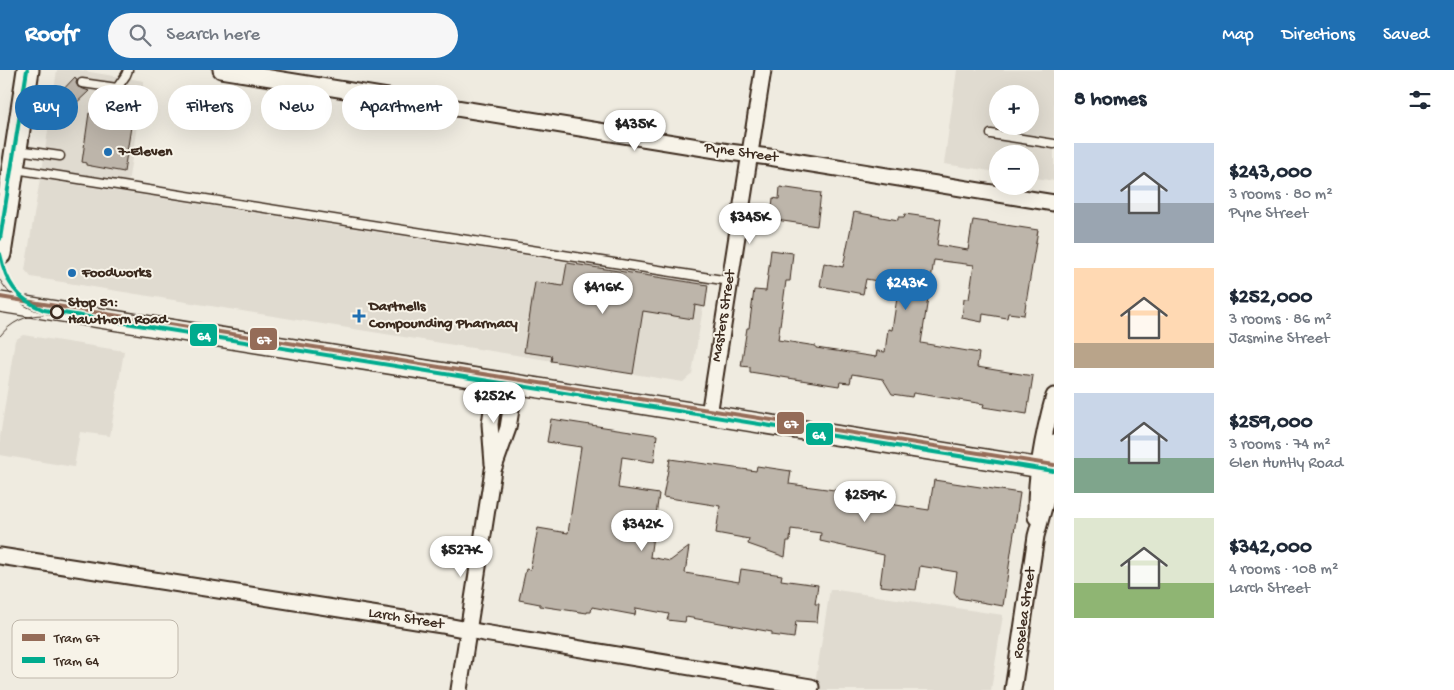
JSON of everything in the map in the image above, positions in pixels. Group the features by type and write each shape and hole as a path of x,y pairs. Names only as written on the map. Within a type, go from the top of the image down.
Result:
{"main road":[{"path":"26,85 28,70"},
{"path":"0,254 19,130"}],"street":[{"name":"Pyne Street","path":"221,70 1054,203"},
{"name":"Masters Street","path":"709,415 763,70"},
{"path":"0,302 1048,469"},
{"path":"493,470 490,424 496,381"},
{"path":"459,690 493,470 508,428 515,384"},
{"path":"1048,469 1046,423 1054,396"},
{"path":"1048,469 1054,442"},
{"name":"Roselea Street","path":"1013,690 1036,536 1035,494 1048,469"},
{"name":"Larch Street","path":"0,556 433,623 811,687"}],"lane":[{"path":"82,83 117,88 128,70"},
{"path":"997,135 1054,144"},
{"path":"15,159 60,156"},
{"path":"15,159 730,281"}],"shaded area":[{"path":"57,70 78,70 144,81 143,85 88,85 88,130 136,130 128,183 42,171 48,130 78,130 78,85 55,85"},
{"path":"957,70 1054,70 1054,181 1039,178 1039,145 989,145 989,171 944,164"},
{"path":"40,179 707,284 692,374 683,382 31,277 25,270"},
{"path":"23,335 124,351 110,436 80,432 74,467 0,455 0,437 15,340"},
{"path":"830,589 1003,615 991,690 814,690"}],"building":[{"path":"75,77 77,85 67,85"},
{"path":"78,87 88,92 78,101"},
{"name":"7-Eleven","path":"88,120 88,130 130,130 124,172 86,165 86,163 82,162"},
{"path":"780,187 821,193 817,226 776,220 776,217 771,217 773,198 779,199"},
{"path":"854,212 898,220 898,217 904,217 905,214 941,219 937,245 968,250 973,220 1038,230 1024,315 1008,313 1007,318 983,314 982,322 962,318 964,299 969,299 974,265 934,260 921,343 979,353 977,367 1033,376 1027,414 983,407 984,404 913,393 912,397 892,394 883,379 852,374 850,383 840,382 839,386 750,372 750,367 741,366 754,290 766,291 771,250 793,253 790,281 786,281 778,340 876,357 877,351 885,352 888,329 892,330 899,285 866,279 863,294 820,286 824,263 843,267"},
{"path":"567,263 708,285 705,307 695,305 693,319 643,311 633,374 551,361 552,356 524,352 535,282 563,286"},
{"path":"551,419 657,435 654,462 622,457 618,488 659,494 650,557 670,561 689,547 685,573 739,582 741,569 782,575 781,580 818,585 815,604 819,604 817,622 796,621 794,638 772,635 772,632 686,617 685,622 667,620 669,614 636,608 635,615 592,607 591,612 587,613 540,606 540,604 519,600 526,569 530,570 538,528 568,533 581,447 547,442"},
{"path":"670,459 756,471 757,466 791,471 789,484 885,496 883,503 929,510 934,480 1020,493 1003,606 958,598 954,592 957,572 920,566 916,590 880,586 884,555 820,541 821,533 791,529 790,541 787,541 785,557 748,544 749,539 716,533 720,506 663,497"}],"tram line":[{"name":"64","path":"0,239 27,70"},
{"name":"64","path":"0,254 5,273 19,295 34,306 44,310 1053,471"},
{"path":"0,280 15,299 27,307 50,315"},
{"name":"67","path":"0,297 1054,465"},
{"path":"0,336 19,320 43,315"}],"place":[{"name":"7-Eleven","path":"108,152"},
{"name":"Foodworks","path":"72,273"},
{"name":"Stop 51: Hawthorn Road","path":"57,312"},
{"name":"Dartnells Compounding Pharmacy","path":"359,316"}]}
